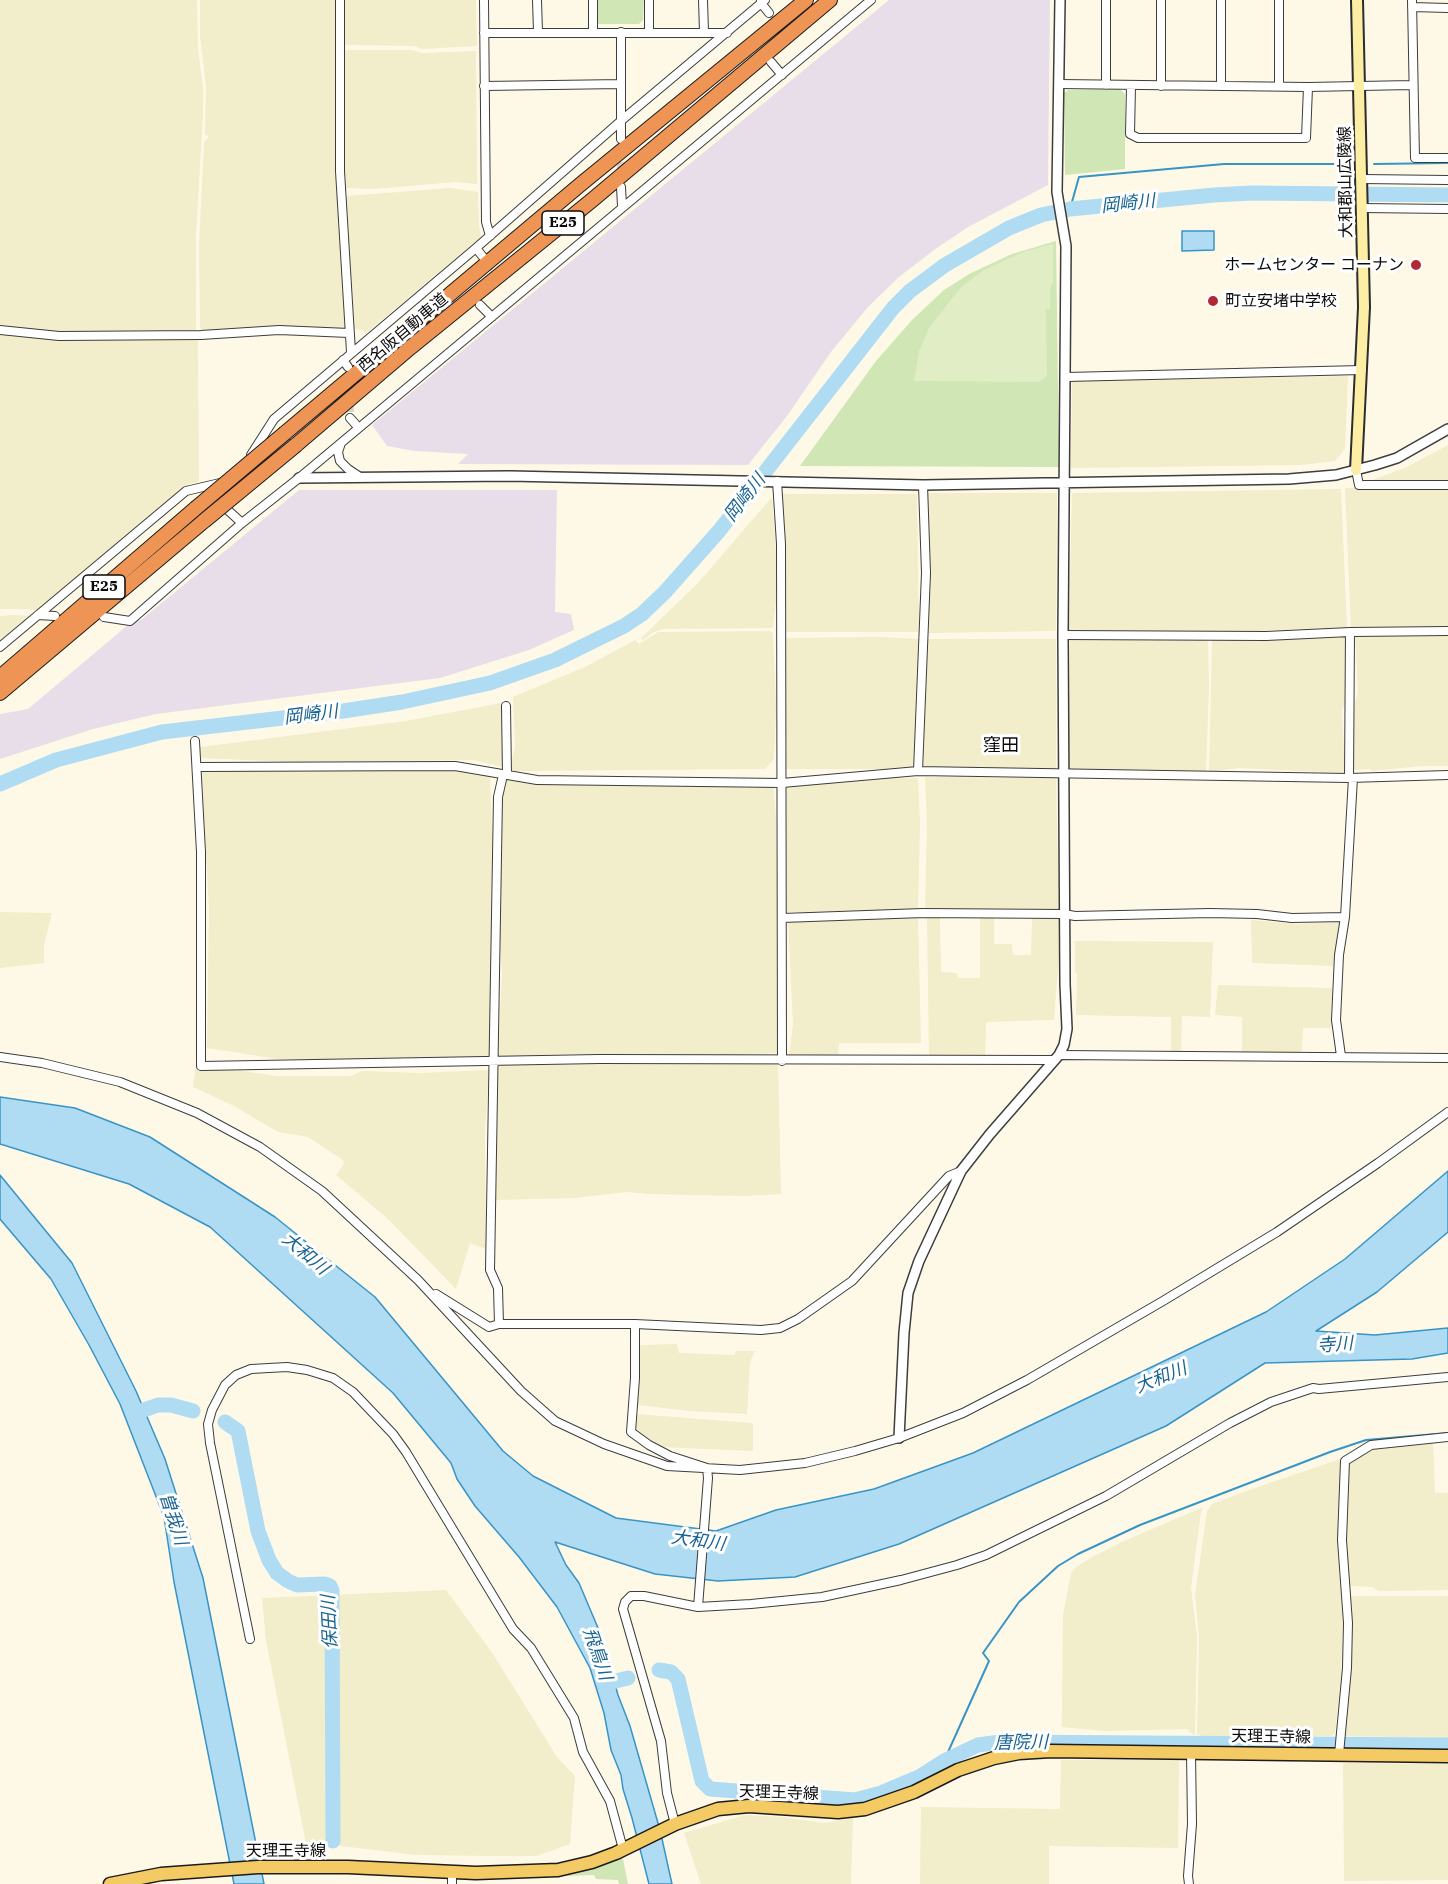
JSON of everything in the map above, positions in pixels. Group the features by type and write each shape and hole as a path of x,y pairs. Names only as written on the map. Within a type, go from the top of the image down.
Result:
{"highway":[{"name":"西名阪自動車道","path":"0,693 16,671 196,508 581,184 806,0"},
{"name":"西名阪自動車道","path":"0,677 16,671 204,521 411,346 591,201 830,0"}],"main road":[{"name":"大和郡山広陵線","path":"1356,470 1364,307 1357,0"},
{"name":"天理王寺線","path":"110,1884 161,1874 201,1870 293,1867 452,1878 476,1878 558,1870 592,1862 702,1814 729,1808 768,1807 838,1812 865,1809 914,1792 958,1770 994,1758 1019,1753 1051,1751 1448,1756"}],"street":[{"path":"340,0 340,171 351,352"},
{"path":"484,0 486,222 490,236"},
{"path":"537,0 538,32"},
{"path":"592,0 593,32"},
{"path":"649,0 649,32"},
{"path":"704,0 704,32"},
{"path":"104,617 130,621 242,523 300,478 341,441 871,0"},
{"path":"900,1438 908,1293 919,1261 960,1171 1056,1058 1064,1045 1067,1029 1064,914 1063,635 1066,482 1066,246 1058,197 1060,0"},
{"path":"1106,0 1106,85"},
{"path":"1161,0 1161,86"},
{"path":"1221,0 1221,86"},
{"path":"1279,0 1279,86"},
{"path":"0,647 186,491 217,484 237,468 257,447 274,419 762,1 769,13"},
{"path":"1448,8 1412,3 1415,158 1448,158"},
{"path":"621,32 621,139"},
{"path":"484,33 727,33"},
{"path":"771,62 782,75"},
{"path":"484,86 621,84"},
{"path":"1059,84 1308,87 1412,85"},
{"path":"1131,86 1130,134 1138,138 1306,138 1308,87"},
{"path":"1361,179 1448,180"},
{"path":"621,187 622,206"},
{"path":"1361,208 1448,209"},
{"path":"476,248 483,256"},
{"path":"480,305 492,317"},
{"path":"0,330 59,336 201,335 279,330 349,333"},
{"path":"343,360 348,367"},
{"path":"1066,377 1362,370"},
{"path":"350,418 358,427"},
{"path":"300,478 510,476 923,485 1289,479 1336,475 1397,458 1448,429"},
{"path":"341,441 338,452 340,461 360,477"},
{"path":"1356,470 1359,485 1448,485"},
{"path":"777,482 781,544 783,1061"},
{"path":"918,771 926,573 923,485"},
{"path":"202,487 242,523"},
{"path":"38,615 55,616"},
{"path":"1063,635 1266,636 1448,631"},
{"path":"1341,1056 1336,1020 1339,955 1345,917 1351,778 1350,632"},
{"path":"499,1324 498,1288 490,1270 498,797 505,775 506,706"},
{"path":"195,741 201,852 201,1066 599,1059 783,1061 1088,1057 1448,1058"},
{"path":"197,767 455,766 537,780 782,783 918,771 1351,778 1448,775"},
{"path":"782,918 923,913 1075,916 1257,914 1292,918 1345,917"},
{"path":"0,1057 42,1063 120,1082 197,1113 260,1148 322,1191 418,1280 521,1391 555,1420 604,1444 667,1466 740,1470 805,1463 900,1438 963,1413 1027,1380 1277,1232 1448,1112"},
{"path":"418,1280 446,1301 489,1327 499,1324 635,1324 761,1330 780,1328 798,1319 852,1281 949,1176 960,1171"},
{"path":"635,1324 631,1432 649,1446 670,1456 707,1468"},
{"path":"250,1639 208,1424 212,1410 225,1385 236,1376 251,1369 286,1367 307,1370 333,1378 353,1392 406,1452 513,1629 531,1648 574,1718 583,1752 610,1800 624,1849"},
{"path":"674,1825 666,1786 661,1741 623,1610 625,1602 631,1596 698,1607 751,1604 822,1597 957,1565 986,1555 1106,1496 1230,1423 1271,1402 1313,1388 1448,1377"},
{"path":"1339,1754 1347,1668 1348,1623 1342,1540 1345,1461 1371,1445 1448,1437"},
{"path":"698,1607 707,1468"},
{"path":"1189,1884 1192,1824 1191,1752"}],"shaded area":[{"path":"0,0 197,0 203,115 196,234 196,330 56,332 0,325"},
{"path":"200,0 336,0 345,329 263,327 202,331 200,326 199,245 204,142 209,137 205,134 206,86 200,36"},
{"path":"342,0 476,0 477,46 422,49 414,46 344,45"},
{"path":"889,0 1050,0 1048,185 968,227 899,277 868,307 831,352 787,416 748,465 458,464 468,454 414,451 387,446 372,425"},
{"path":"345,50 412,50 422,53 476,51 477,184 455,182 375,189 344,188"},
{"path":"451,188 478,192 481,237 365,334 363,330 352,329 346,196"},
{"path":"0,333 54,340 198,340 199,482 181,489 36,611 0,609"},
{"path":"1348,376 1345,449 1335,461 1302,465 1071,468 1072,381"},
{"path":"1448,445 1448,480 1372,480 1405,468"},
{"path":"1345,488 1448,488 1448,630 1351,629"},
{"path":"1341,489 1347,627 1196,634 1069,631 1072,493"},
{"path":"299,490 557,490 555,612 571,614 574,630 529,650 440,678 156,714 93,729 0,759 0,714 28,709 128,625 126,622 141,620"},
{"path":"926,493 1057,493 1056,631 929,633"},
{"path":"780,494 917,494 919,632 780,632"},
{"path":"772,497 778,581 773,628 662,629 643,640 641,638 698,583"},
{"path":"14,615 30,616 0,641 0,616"},
{"path":"769,631 773,633 776,705 774,759 765,769 515,771 510,769 515,746 513,697 587,666 635,640 639,644 658,632"},
{"path":"1347,634 1349,696 1342,710 1345,773 1239,768 1209,772 1212,640"},
{"path":"1355,635 1448,635 1448,766 1353,770 1350,718 1358,693"},
{"path":"782,638 919,639 914,769 783,769"},
{"path":"1070,638 1208,640 1206,775 1068,769"},
{"path":"927,639 1056,639 1056,769 923,768"},
{"path":"506,702 507,750 503,767 473,760 293,762 201,758 200,747 406,721"},
{"path":"204,768 448,768 490,772 494,972 489,1058 366,1061 277,1059 207,1048 209,909 202,781"},
{"path":"781,777 918,778 920,822 918,911 786,912"},
{"path":"925,777 1056,778 1059,911 925,910 927,824"},
{"path":"503,778 773,778 776,821 780,1053 568,1054 498,1057 502,974 499,917 499,787"},
{"path":"0,912 52,913 44,945 44,963 0,968"},
{"path":"918,918 921,1043 839,1043 838,1057 789,1057 793,1024 788,920"},
{"path":"927,918 940,918 941,972 957,973 958,978 980,978 980,918 994,918 994,944 1012,944 1013,955 1031,955 1032,918 1059,919 1060,941 1054,1020 986,1022 985,1057 929,1057"},
{"path":"1251,920 1298,924 1339,922 1333,966 1252,963"},
{"path":"1075,941 1213,942 1210,1017 1182,1016 1181,1051 1171,1051 1171,1017 1076,1015"},
{"path":"1218,985 1332,988 1331,1028 1303,1028 1302,1051 1294,1054 1242,1053 1242,1017 1215,1015"},
{"path":"573,1062 778,1064 781,1194 744,1196 627,1192 576,1198 495,1200 494,1139 498,1065"},
{"path":"196,1064 276,1076 351,1076 362,1071 420,1073 489,1070 485,1131 486,1249 470,1243 456,1289 389,1220 336,1175 344,1164 343,1160 308,1137 278,1132 234,1106 193,1087"},
{"path":"677,1344 679,1353 734,1355 736,1351 755,1351 750,1362 747,1414 637,1405 640,1345"},
{"path":"636,1414 751,1423 753,1425 753,1451 659,1447 635,1432"},
{"path":"1433,1443 1435,1493 1448,1493 1448,1590 1379,1591 1372,1587 1348,1586 1346,1554 1348,1464 1373,1450"},
{"path":"1340,1459 1338,1557 1343,1616 1341,1677 1335,1733 1331,1736 1201,1736 1197,1734 1199,1637 1195,1595 1207,1511 1212,1504"},
{"path":"1203,1509 1191,1588 1197,1636 1195,1733 1193,1735 1187,1729 1103,1731 1062,1727 1063,1615 1071,1573 1092,1557 1124,1541"},
{"path":"446,1590 493,1654 557,1757 575,1776 570,1844 536,1856 492,1856 416,1855 341,1846 335,1841 306,1843 266,1641 262,1598"},
{"path":"1348,1596 1448,1596 1448,1738 1343,1736"},
{"path":"1061,1760 1179,1760 1178,1848 1049,1846 1049,1884 920,1884 921,1807 1060,1809"},
{"path":"1343,1763 1448,1764 1448,1880 1344,1881"},
{"path":"745,1815 824,1823 853,1818 851,1884 701,1884 684,1833"}],"green space":[{"path":"595,0 644,0 643,20 639,24 599,24 596,21"},
{"path":"1120,89 1125,94 1125,169 1065,175 1064,93 1068,90"},
{"path":"1056,241 1059,467 800,466 876,361 912,320 944,290 971,273 1012,254"},
{"path":"1053,244 1053,283 1050,288 1050,309 1046,309 1047,376 1039,382 914,381 919,351 929,328 961,287 984,270 1023,252"},
{"path":"620,1856 623,1859 628,1884 619,1884 618,1880 596,1879 594,1875 536,1877 572,1873"}],"water":[{"path":"1182,231 1214,231 1214,250 1182,251"},
{"path":"0,1097 75,1108 150,1137 275,1217 375,1297 503,1451 533,1476 616,1518 716,1531 776,1510 874,1489 973,1453 1266,1312 1345,1259 1448,1171 1448,1232 1377,1292 1316,1331 1375,1335 1448,1328 1448,1353 1412,1359 1265,1363 1166,1426 899,1544 795,1577 718,1581 655,1574 555,1542 566,1565 579,1583 601,1635 660,1830 672,1884 649,1884 590,1668 557,1607 519,1557 475,1506 457,1479 451,1463 393,1393 210,1227 129,1184 0,1144"},
{"name":"曽我川","path":"0,1175 72,1263 136,1391 165,1459 203,1578 264,1884 234,1884 174,1582 164,1517 120,1404 89,1345 51,1279 0,1219"}],"waterway":[{"path":"1374,164 1448,163"},
{"path":"1070,209 1079,177 1224,164 1347,164"},
{"name":"岡崎川","path":"0,784 56,760 162,732 343,711 402,702 490,683 555,660 624,626 642,614 665,592 719,531 893,308 910,291 945,265 1009,228 1041,215 1070,209 1214,195 1252,193 1448,195"},
{"name":"保田川","path":"135,1413 158,1405 171,1405 193,1411"},
{"name":"保田川","path":"225,1422 238,1431 258,1531 269,1560 277,1573 297,1585 325,1584 332,1590 333,1841"},
{"path":"944,1761 989,1661 983,1653 1019,1602 1058,1566 1140,1525 1330,1452 1366,1440 1448,1433"},
{"name":"唐院川","path":"659,1670 671,1672 678,1679 702,1781 710,1789 855,1800 881,1793 919,1777 944,1761 978,1745 1000,1742 1448,1745"},
{"name":"唐院川","path":"608,1683 628,1678"}],"tunnel":[{"path":"621,150 621,177"},
{"path":"349,380 350,418"}],"place":[{"name":"ホームセンター コーナン","path":"1416,265"},
{"name":"町立安堵中学校","path":"1213,301"}],"district":[{"name":"窪田","path":"1001,746"}],"water label":[{"name":"大和川","path":"305,1254"},
{"name":"寺川","path":"1335,1345"},
{"name":"大和川","path":"1161,1378"},
{"name":"大和川","path":"698,1541"},
{"name":"飛鳥川","path":"597,1654"}]}
